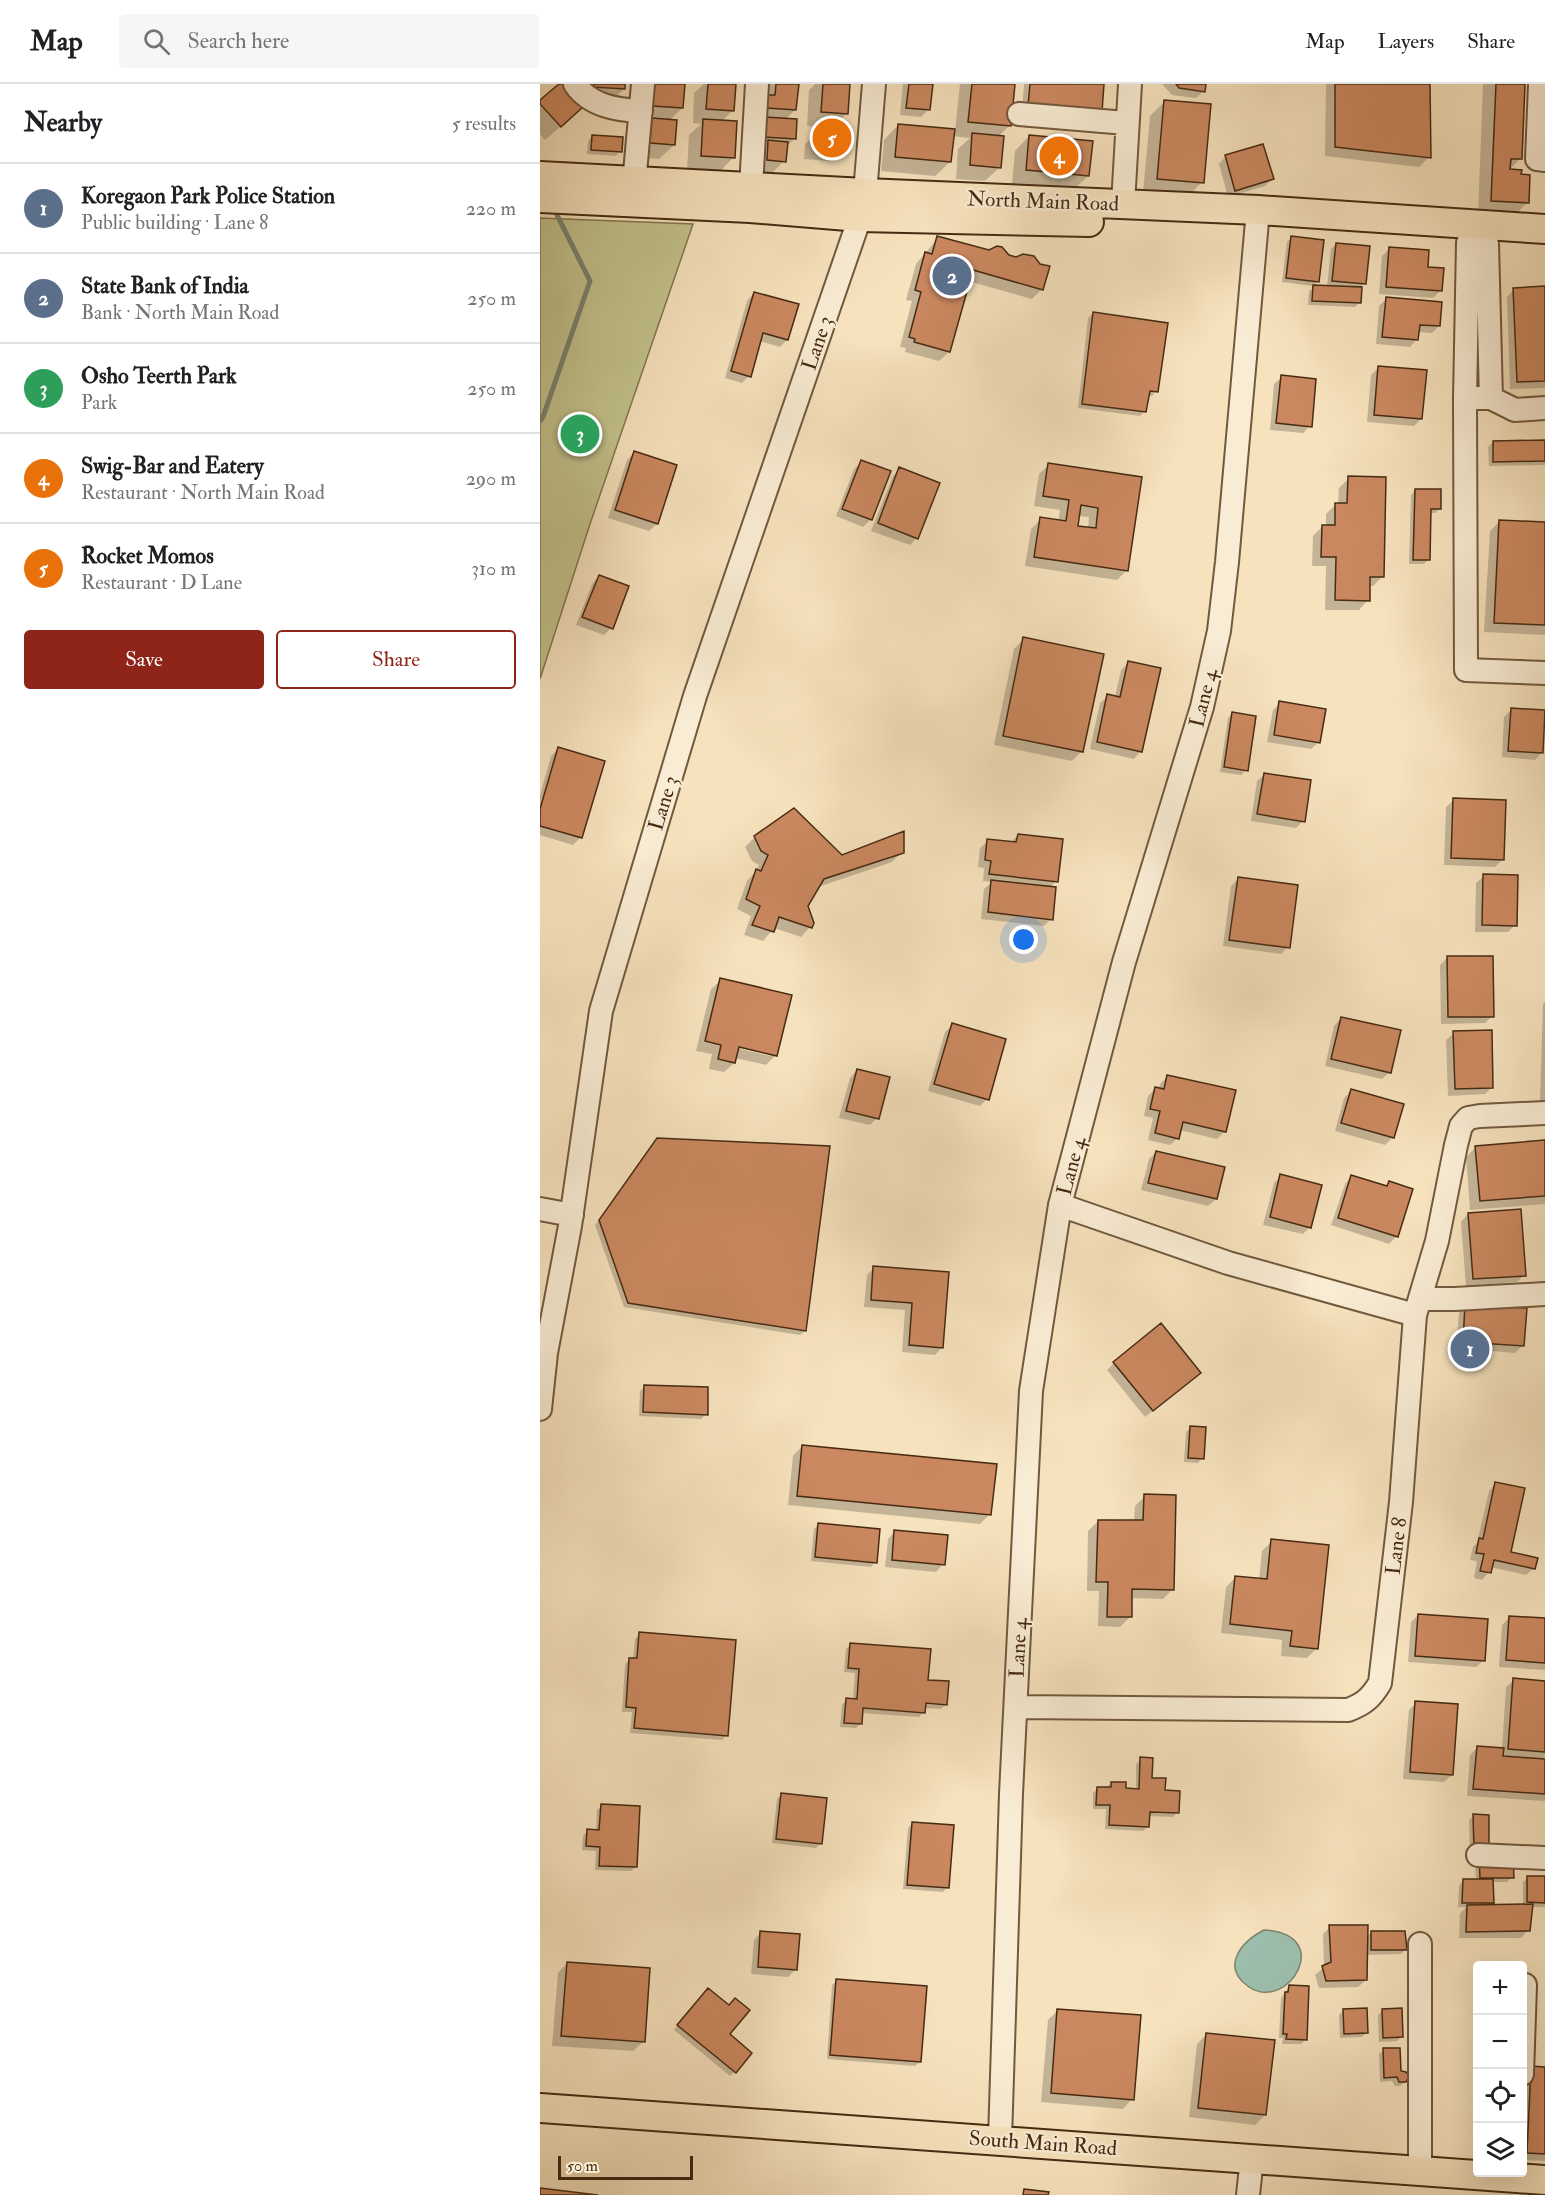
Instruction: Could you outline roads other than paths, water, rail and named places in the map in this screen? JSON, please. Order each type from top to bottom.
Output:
[{"type":"main road","name":"North Main Road","points":[[540,176],[581,189],[863,205],[1545,229]]},
{"type":"main road","name":"North Main Road","points":[[540,198],[581,189]]},
{"type":"main road","name":"North Main Road","points":[[863,205],[1123,204],[1477,243],[1545,248]]},
{"type":"main road","name":"South Main Road","points":[[540,2108],[1528,2177]]},
{"type":"street","points":[[575,84],[579,90],[600,104],[615,110],[641,111]]},
{"type":"street","points":[[633,192],[643,84]]},
{"type":"street","points":[[750,198],[757,84]]},
{"type":"street","name":"Lane 3","points":[[540,1409],[543,1353],[572,1215],[601,1011],[695,696],[863,205],[874,84]]},
{"type":"street","points":[[1123,204],[1130,84]]},
{"type":"street","points":[[1540,84],[1537,159],[1545,160]]},
{"type":"street","points":[[1018,118],[1126,126]]},
{"type":"street","name":"Lane 4","points":[[1000,2139],[1011,1794],[1031,1391],[1060,1205],[1124,962],[1202,707],[1219,632],[1257,219]]},
{"type":"street","points":[[1477,243],[1491,398]]},
{"type":"street","points":[[1477,243],[1465,399],[1466,670],[1545,673]]},
{"type":"street","points":[[1465,399],[1491,398],[1515,410],[1545,408]]},
{"type":"street","name":"Lane 8","points":[[1016,1707],[1348,1710],[1364,1704],[1380,1683],[1401,1502],[1418,1307],[1437,1241],[1461,1126],[1468,1118],[1480,1116],[1545,1113]]},
{"type":"street","points":[[1060,1205],[1228,1263],[1418,1307],[1455,1299],[1545,1294]]},
{"type":"street","points":[[540,1209],[572,1215]]},
{"type":"street","points":[[1478,1855],[1545,1858]]},
{"type":"street","points":[[1420,1944],[1420,2171]]},
{"type":"street","points":[[1522,2069],[1524,2015]]},
{"type":"street","points":[[1248,2195],[1252,2158]]},
{"type":"waterway","points":[[540,421],[590,281],[553,207]]},
{"type":"place","name":"Rocket Momos","points":[[832,138]]},
{"type":"place","name":"Swig-Bar and Eatery","points":[[1059,156]]},
{"type":"place","name":"State Bank of India","points":[[952,276]]},
{"type":"place","name":"Osho Teerth Park","points":[[580,434]]},
{"type":"place","name":"Koregaon Park Police Station","points":[[1470,1349]]}]
